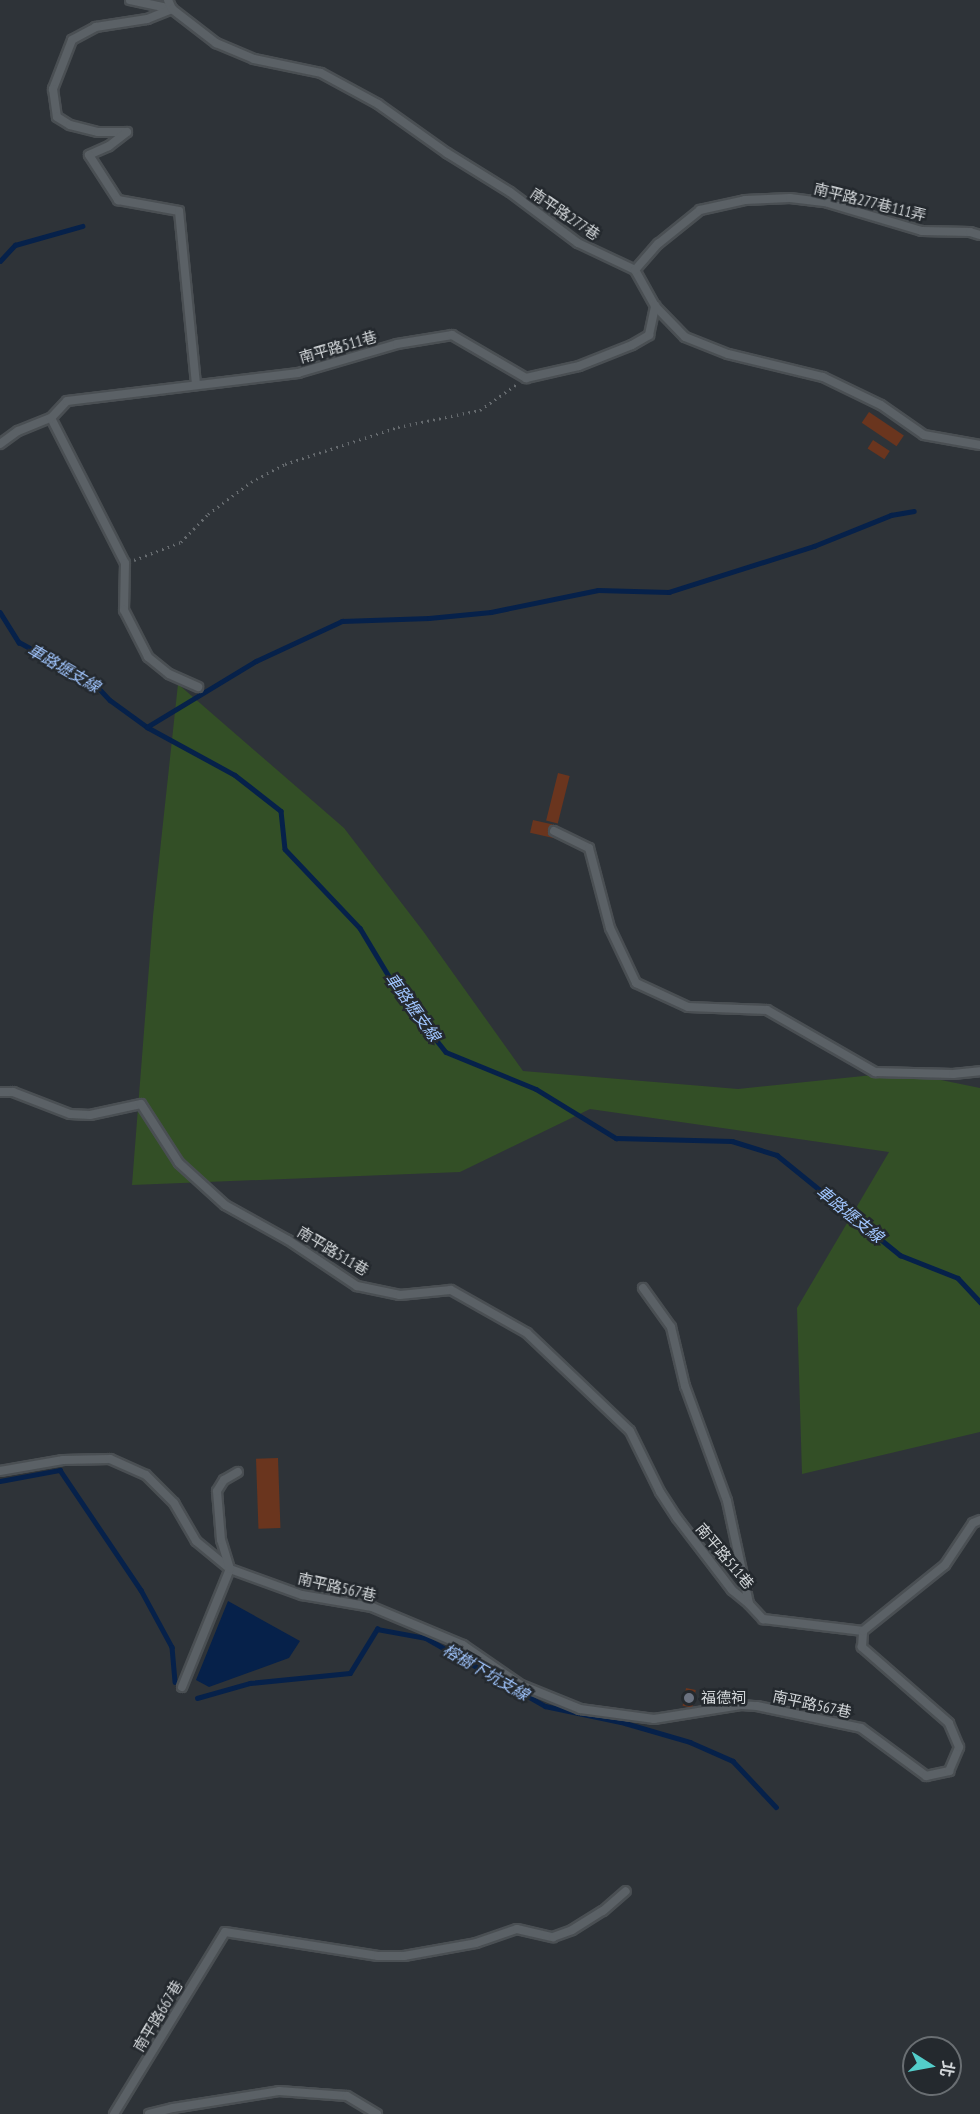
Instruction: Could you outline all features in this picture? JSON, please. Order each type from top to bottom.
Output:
[{"type":"lane","points":[[130,0],[172,9]]},
{"type":"lane","name":"南平路277巷","points":[[168,0],[172,9],[216,43],[254,59],[321,73],[378,104],[447,153],[510,192],[578,243],[635,270]]},
{"type":"lane","points":[[172,9],[147,20],[96,27],[72,40],[52,89],[57,117],[70,125],[98,132],[127,132],[109,146],[89,154],[118,200],[179,210],[196,384]]},
{"type":"lane","name":"南平路277巷111弄","points":[[635,270],[658,244],[700,210],[745,200],[789,198],[828,203],[922,231],[970,232],[980,235]]},
{"type":"lane","points":[[635,270],[655,306],[685,337],[728,354],[823,377],[880,405],[924,435],[980,445]]},
{"type":"lane","points":[[526,378],[579,366],[632,345],[649,335],[655,306]]},
{"type":"lane","name":"南平路511巷","points":[[0,444],[18,431],[51,417],[67,401],[298,373],[398,344],[452,335],[526,378]]},
{"type":"lane","points":[[51,417],[125,563],[124,610],[148,657],[169,674],[198,687]]},
{"type":"lane","points":[[555,831],[589,848],[610,928],[636,983],[688,1007],[767,1010],[875,1072],[953,1074],[980,1071]]},
{"type":"lane","name":"南平路511巷","points":[[0,1092],[13,1092],[70,1114],[90,1115],[141,1104],[179,1163],[225,1205],[288,1240],[357,1286],[400,1295],[451,1290],[527,1333],[630,1431],[660,1492],[676,1518],[732,1590],[749,1604]]},
{"type":"lane","points":[[643,1288],[671,1327],[685,1386],[727,1501],[749,1604],[763,1619],[863,1631],[945,1565],[973,1523],[980,1520]]},
{"type":"lane","name":"南平路567巷","points":[[0,1471],[63,1460],[110,1459],[146,1475],[174,1503],[196,1541],[230,1569],[302,1595],[372,1607],[463,1645],[521,1685],[580,1709],[654,1719],[741,1705],[757,1706],[861,1728],[926,1776],[949,1771],[959,1747],[949,1723],[862,1647],[863,1631]]},
{"type":"lane","points":[[182,1687],[230,1569],[220,1540],[217,1491],[224,1480],[238,1472]]},
{"type":"lane","name":"南平路667巷","points":[[114,2114],[225,1932],[378,1956],[404,1956],[476,1943],[517,1929],[553,1937],[580,1925],[626,1891]]},
{"type":"lane","points":[[149,2114],[279,2091],[347,2096],[377,2114]]},
{"type":"path","points":[[125,563],[181,542],[208,514],[251,482],[285,464],[398,427],[480,410],[526,378]]},
{"type":"green space","points":[[178,684],[344,828],[423,931],[523,1071],[738,1089],[902,1072],[980,1088],[980,1432],[802,1474],[797,1308],[889,1152],[590,1109],[460,1172],[132,1185],[153,916]]},
{"type":"water","points":[[228,1601],[300,1641],[289,1658],[209,1687],[196,1680]]},
{"type":"building","points":[[869,412],[904,435],[897,446],[862,423]]},
{"type":"building","points":[[873,440],[890,451],[884,459],[868,448]]},
{"type":"building","points":[[558,773],[570,776],[558,823],[546,821]]},
{"type":"building","points":[[533,820],[558,826],[555,839],[530,833]]},
{"type":"building","points":[[278,1458],[280,1528],[258,1529],[256,1459]]},
{"type":"building","name":"福德祠","points":[[686,1688],[696,1690],[692,1708],[683,1706]]},
{"type":"waterway","points":[[0,261],[15,245],[82,226]]},
{"type":"waterway","points":[[147,727],[256,661],[342,621],[429,618],[491,612],[598,590],[669,592],[814,546],[891,515],[914,511]]},
{"type":"waterway","name":"車路壢支線","points":[[0,612],[19,642],[94,683],[110,700],[147,727],[235,775],[281,811],[285,849],[360,928],[399,993],[446,1052],[536,1089],[616,1138],[732,1141],[777,1155],[900,1255],[958,1278],[980,1302]]},
{"type":"waterway","name":"榕樹下坑支線","points":[[0,1481],[60,1470],[141,1590],[172,1647],[175,1682]]},
{"type":"waterway","name":"榕樹下坑支線","points":[[197,1698],[250,1683],[350,1673],[377,1629],[426,1638],[545,1706],[625,1723],[690,1742],[733,1761],[776,1807]]},
{"type":"place","name":"福德祠","points":[[689,1698]]}]
